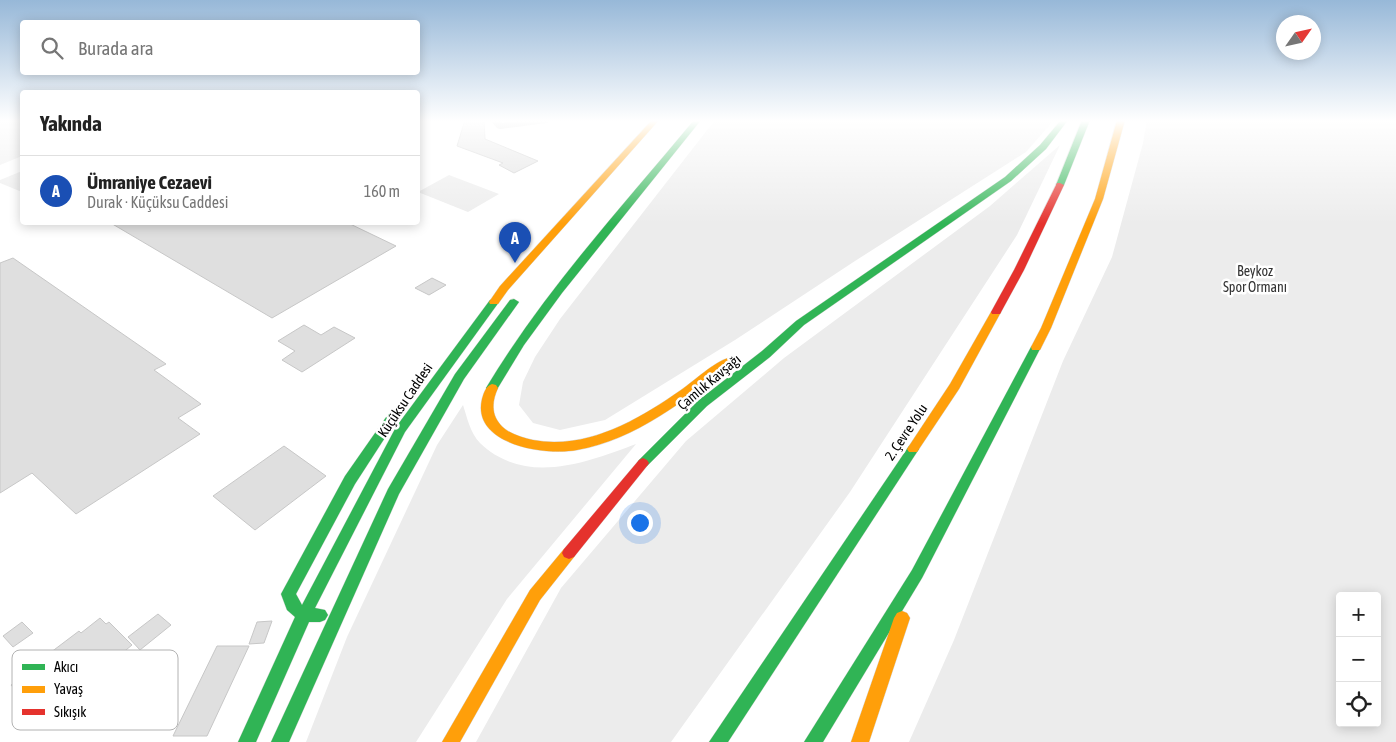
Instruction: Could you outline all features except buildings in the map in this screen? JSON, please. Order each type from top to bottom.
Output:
[{"type":"main road","name":"Küçüksu Caddesi","points":[[247,742],[304,615],[383,462],[407,420],[504,288],[625,155]]},
{"type":"main road","points":[[668,155],[546,307],[506,364],[493,386],[486,406],[490,422],[503,434],[524,445],[547,450],[576,447],[609,436],[639,421],[737,356]]},
{"type":"main road","name":"Çamlık Kavşağı","points":[[450,742],[536,595],[634,472],[703,403],[766,354],[800,324],[999,186],[1037,155]]},
{"type":"main road","name":"2. Çevre Yolu","points":[[718,742],[955,386],[1019,270],[1060,186],[1072,155]]},
{"type":"main road","points":[[812,742],[917,574],[1046,328],[1099,199],[1111,155]]},
{"type":"main road","points":[[280,742],[393,493],[458,377],[520,295]]},
{"type":"main road","points":[[430,369],[463,328],[479,321]]},
{"type":"main road","points":[[761,342],[800,324]]},
{"type":"main road","points":[[341,607],[329,613],[304,615],[295,611],[289,602],[288,594],[346,489],[386,425],[401,406]]},
{"type":"main road","points":[[371,542],[365,522],[412,432],[413,424],[407,420],[396,420],[386,425]]},
{"type":"main road","points":[[860,742],[917,574]]},
{"type":"green space","points":[[0,155],[20,155],[20,157],[0,165]]},
{"type":"green space","points":[[688,155],[1022,155],[735,340],[605,420],[560,430],[533,423],[519,405],[523,382],[535,357],[560,319]]},
{"type":"green space","points":[[1049,155],[1055,155],[1017,235],[850,492],[671,742],[476,742],[561,588],[686,441],[784,358],[990,206]]},
{"type":"green space","name":"Beykoz Spor Ormanı","points":[[1140,155],[1396,155],[1396,742],[909,742],[954,640],[1063,361],[1112,257]]},
{"type":"green space","points":[[20,172],[20,191],[0,183],[0,180]]},
{"type":"green space","points":[[449,175],[499,194],[468,212],[420,193],[420,191]]},
{"type":"green space","points":[[463,405],[471,430],[480,443],[498,456],[516,464],[556,467],[597,458],[636,444],[507,599],[416,742],[306,742],[347,637],[437,445]]},
{"type":"traffic: fast","points":[[492,388],[520,343],[558,291],[670,155]]},
{"type":"traffic: fast","points":[[643,463],[703,403],[766,354],[800,323],[1008,179],[1035,155]]},
{"type":"traffic: fast","points":[[1060,185],[1072,155]]},
{"type":"traffic: fast","points":[[247,742],[304,615],[400,430],[494,302]]},
{"type":"traffic: fast","points":[[280,742],[393,493],[459,377],[514,302]]},
{"type":"traffic: fast","points":[[813,742],[917,574],[1036,347]]},
{"type":"traffic: fast","points":[[320,615],[308,615],[299,612],[292,605],[288,594],[350,480],[393,416]]},
{"type":"traffic: fast","points":[[718,742],[913,449]]},
{"type":"traffic: slow","points":[[494,302],[504,288],[625,155]]},
{"type":"traffic: slow","points":[[1036,347],[1046,328],[1099,199],[1111,155]]},
{"type":"traffic: slow","points":[[913,449],[955,386],[996,312]]},
{"type":"traffic: slow","points":[[492,388],[487,407],[489,418],[501,432],[522,442],[549,447],[577,446],[604,438],[658,411],[728,362]]},
{"type":"traffic: slow","points":[[451,742],[535,595],[569,553]]},
{"type":"traffic: slow","points":[[860,742],[902,618]]},
{"type":"traffic: jam","points":[[996,312],[1019,270],[1060,185]]},
{"type":"traffic: jam","points":[[569,553],[643,463]]},
{"type":"place","name":"Ümraniye Cezaevi","points":[[515,263]]}]
